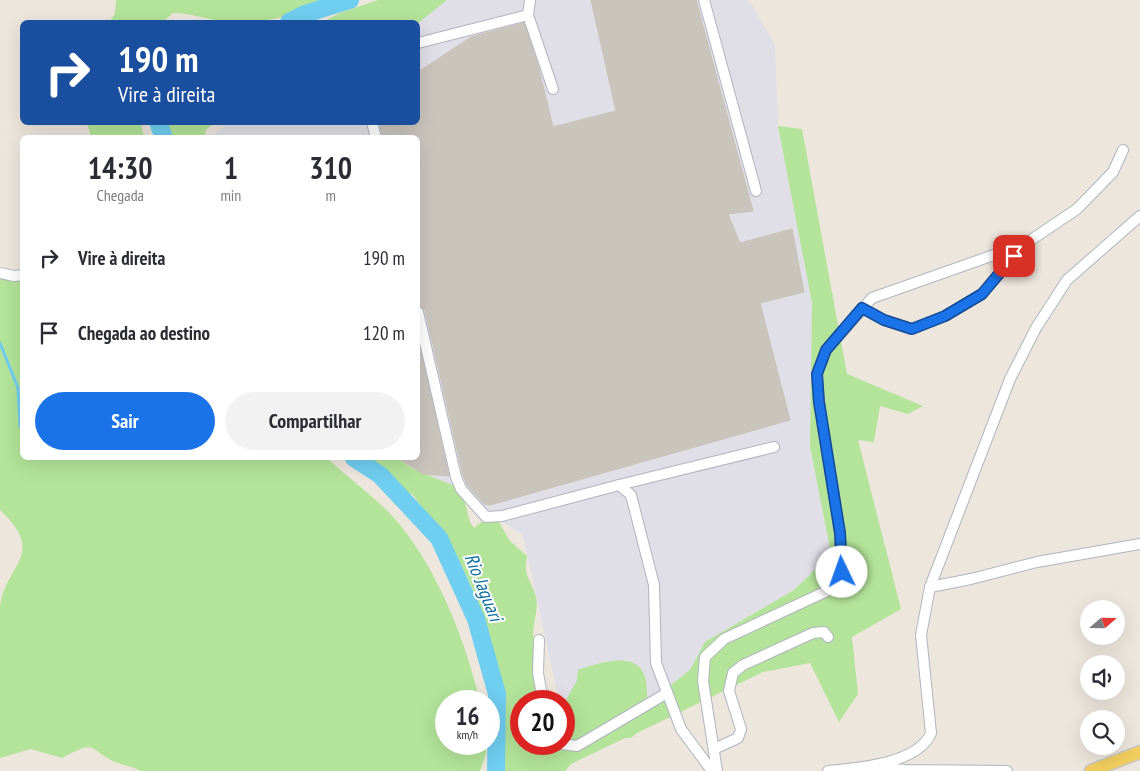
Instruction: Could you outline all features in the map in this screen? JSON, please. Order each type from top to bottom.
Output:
[{"type":"main road","points":[[1091,771],[1140,752]]},
{"type":"street","points":[[530,0],[528,15],[553,89]]},
{"type":"street","points":[[704,0],[756,191]]},
{"type":"street","points":[[420,42],[528,15]]},
{"type":"street","points":[[718,771],[703,682],[705,657],[724,639],[827,591],[842,572],[840,533],[819,402],[817,374],[826,350],[872,298],[1025,244],[1077,209],[1113,172],[1123,150]]},
{"type":"street","points":[[870,767],[918,750],[927,742],[931,733],[922,635],[930,587],[1010,379],[1036,328],[1067,280],[1140,216]]},
{"type":"street","points":[[862,308],[884,320],[912,329],[945,316],[982,294],[1025,244]]},
{"type":"street","points":[[0,273],[20,275]]},
{"type":"street","points":[[420,321],[460,489],[486,518],[502,516],[774,447]]},
{"type":"street","points":[[619,485],[631,495],[654,585],[656,663],[681,729],[712,771]]},
{"type":"street","points":[[930,587],[971,579],[1037,562],[1140,544]]},
{"type":"street","points":[[714,749],[738,738],[741,729],[729,691],[733,673],[743,666],[813,633],[824,632],[828,637]]},
{"type":"street","points":[[539,640],[538,673],[541,690]]},
{"type":"street","points":[[575,746],[578,746],[667,693]]},
{"type":"street","points":[[828,771],[870,767],[905,770],[1007,771]]},
{"type":"shaded area","points":[[441,0],[749,0],[775,45],[778,126],[812,303],[810,446],[831,554],[794,590],[705,642],[690,670],[628,719],[606,718],[575,711],[575,690],[557,690],[523,535],[423,474],[407,460],[420,460],[420,135],[214,135],[226,125],[420,125],[420,20]]},
{"type":"green space","points":[[116,0],[336,0],[268,20],[213,20],[173,13],[165,20],[110,20],[115,14]]},
{"type":"green space","points":[[378,0],[447,0],[420,21],[327,20],[340,13]]},
{"type":"green space","points":[[88,125],[141,125],[144,135],[90,135]]},
{"type":"green space","points":[[160,125],[212,125],[206,130],[205,135],[163,135]]},
{"type":"green space","points":[[778,126],[802,129],[847,374],[923,406],[908,414],[880,406],[874,442],[858,440],[901,609],[852,637],[858,694],[839,722],[810,663],[763,672],[637,733],[631,738],[625,738],[571,764],[565,771],[502,771],[503,709],[477,598],[455,552],[413,495],[353,460],[400,460],[413,469],[457,487],[464,499],[470,522],[474,528],[488,517],[497,519],[510,541],[527,556],[527,574],[537,604],[533,634],[538,647],[545,651],[540,671],[545,690],[510,690],[510,755],[575,755],[575,690],[572,690],[577,680],[578,670],[603,662],[631,662],[638,666],[645,676],[648,703],[690,670],[705,642],[794,590],[831,554],[810,446],[812,303]]},
{"type":"green space","points":[[0,279],[20,281],[20,460],[329,460],[392,516],[414,544],[439,586],[459,632],[477,690],[435,690],[435,755],[486,755],[480,771],[141,771],[118,763],[88,747],[62,758],[31,749],[0,758],[0,607],[3,592],[20,559],[22,549],[21,538],[14,525],[0,510]]},
{"type":"building","points":[[591,0],[696,0],[753,211],[728,214],[740,243],[792,229],[804,292],[760,303],[790,420],[490,505],[484,504],[467,485],[463,475],[425,310],[420,306],[420,135],[382,135],[380,125],[420,125],[420,71],[471,37],[524,23],[539,69],[553,127],[616,111]]},
{"type":"building","points":[[420,349],[449,476],[423,474],[401,460],[420,460]]},
{"type":"waterway","name":"Rio Jaguari","points":[[293,20],[305,14],[350,0]]},
{"type":"waterway","name":"Rio Jaguari","points":[[159,125],[163,135]]},
{"type":"waterway","points":[[0,343],[18,388],[20,426]]},
{"type":"waterway","name":"Rio Jaguari","points":[[357,460],[380,475],[439,538],[476,619],[497,694],[496,771]]},
{"type":"route","points":[[842,572],[840,533],[819,402],[817,374],[826,350],[862,308],[884,320],[912,329],[945,316],[982,294],[1014,256]]}]
